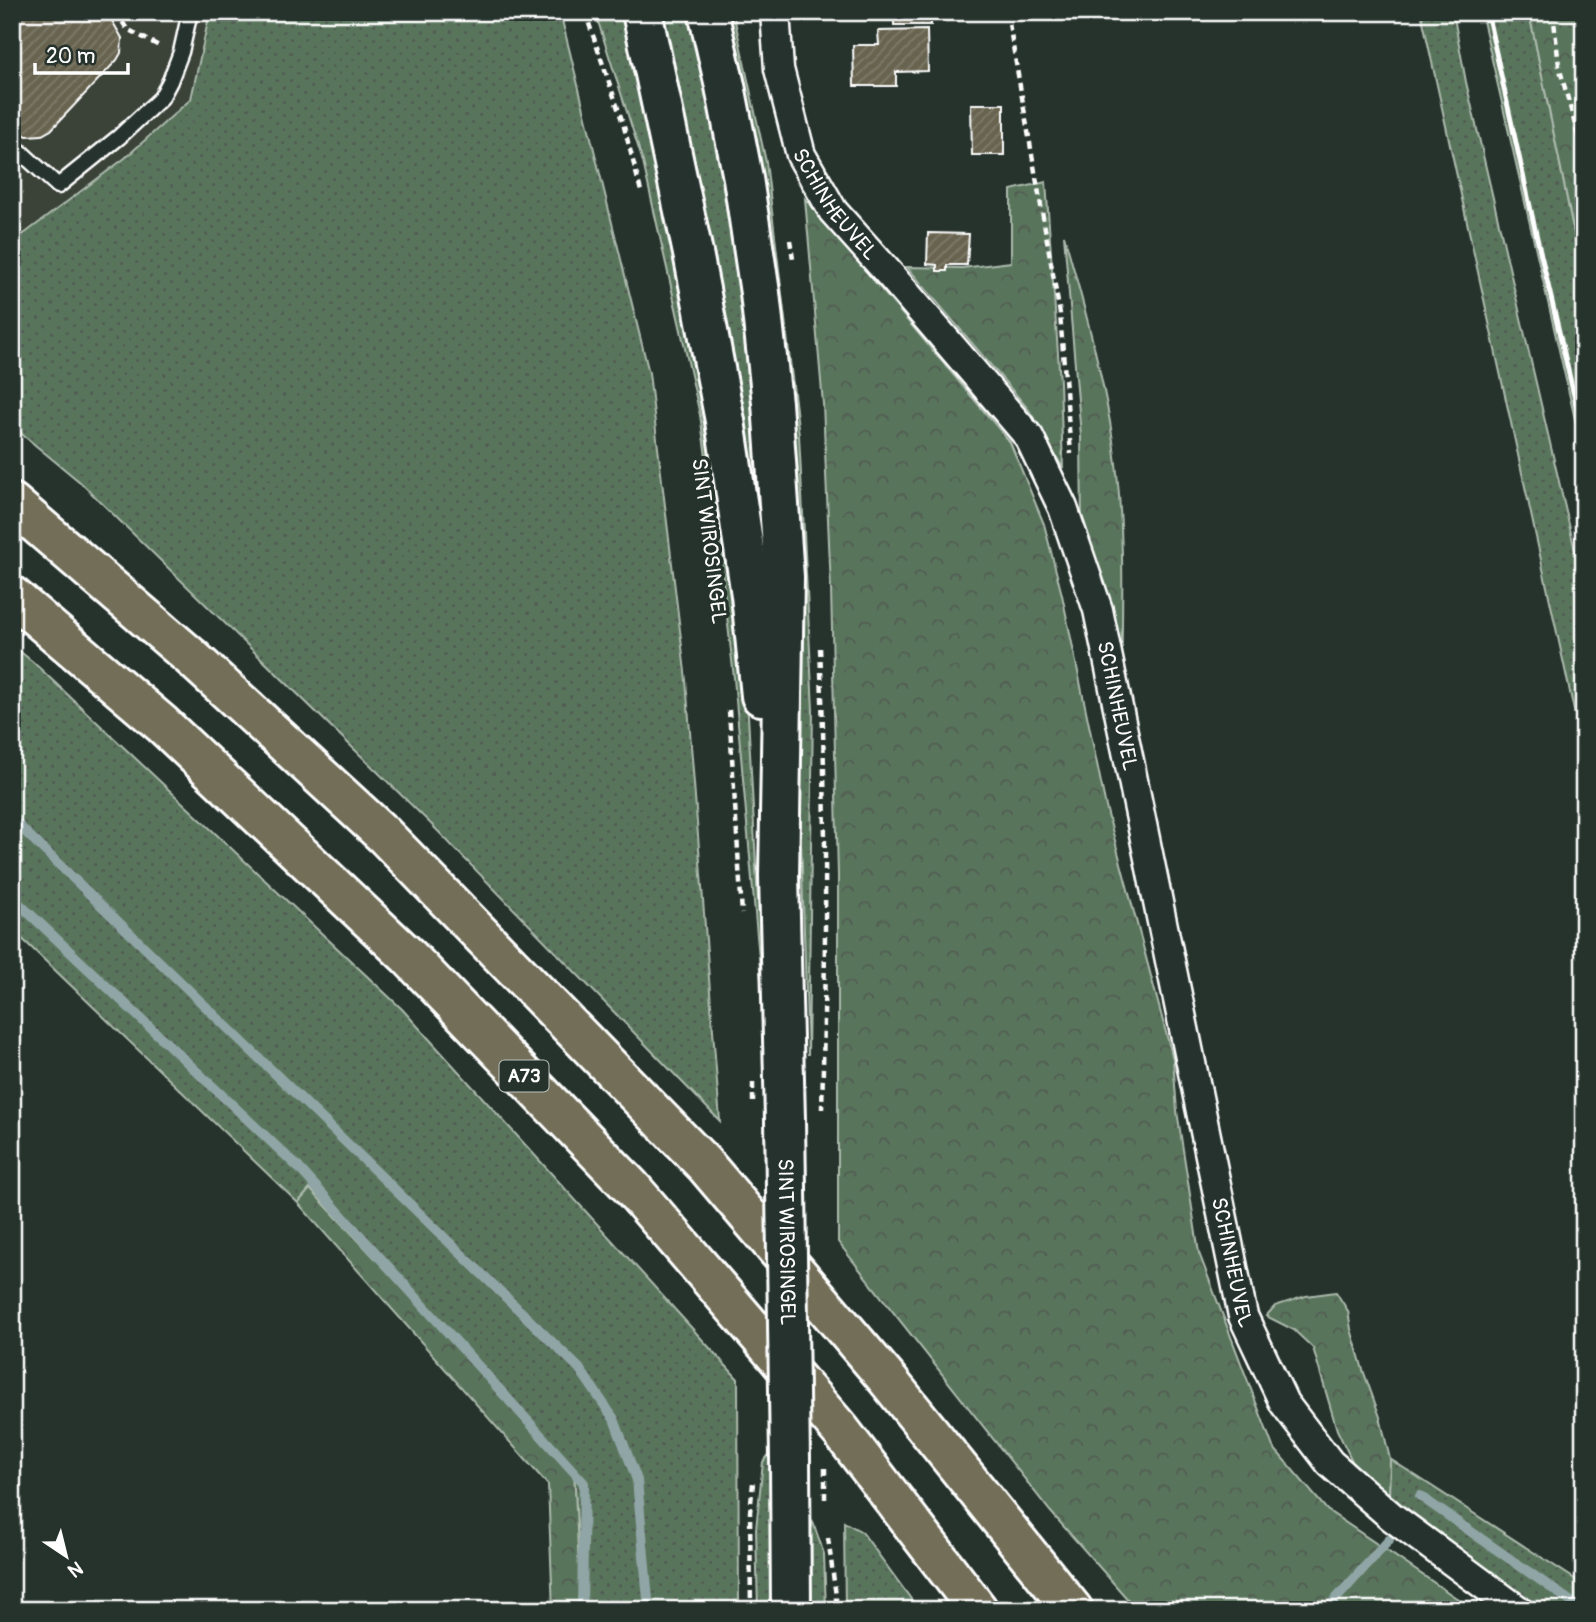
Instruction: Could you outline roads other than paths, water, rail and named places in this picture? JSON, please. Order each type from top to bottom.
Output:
[{"type":"highway","points":[[12,503],[191,657],[384,835],[706,1166],[887,1379],[1073,1610]]},
{"type":"highway","name":"A73","points":[[12,596],[162,724],[409,957],[631,1187],[841,1431],[978,1610]]},
{"type":"main road","name":"SINT WIROSINGEL","points":[[642,12],[726,421],[751,595],[779,876]]},
{"type":"main road","name":"SINT WIROSINGEL","points":[[708,12],[726,86],[760,293],[772,403],[784,577],[779,876],[791,1610]]},
{"type":"street","name":"SCHINHEUVEL","points":[[775,12],[779,69],[801,155],[833,211],[1029,437],[1063,508],[1098,610],[1243,1316],[1284,1404],[1330,1463],[1392,1517],[1518,1610]]},
{"type":"lane","points":[[12,144],[58,186],[119,137],[161,98],[181,52],[190,12]]},
{"type":"waterway","points":[[12,819],[579,1368],[614,1419],[637,1480],[649,1610]]},
{"type":"waterway","points":[[12,897],[299,1168],[584,1483],[582,1610]]},
{"type":"waterway","points":[[1420,1496],[1583,1610]]},
{"type":"waterway","points":[[1326,1610],[1389,1540]]},
{"type":"railway","points":[[1487,12],[1584,438]]}]
